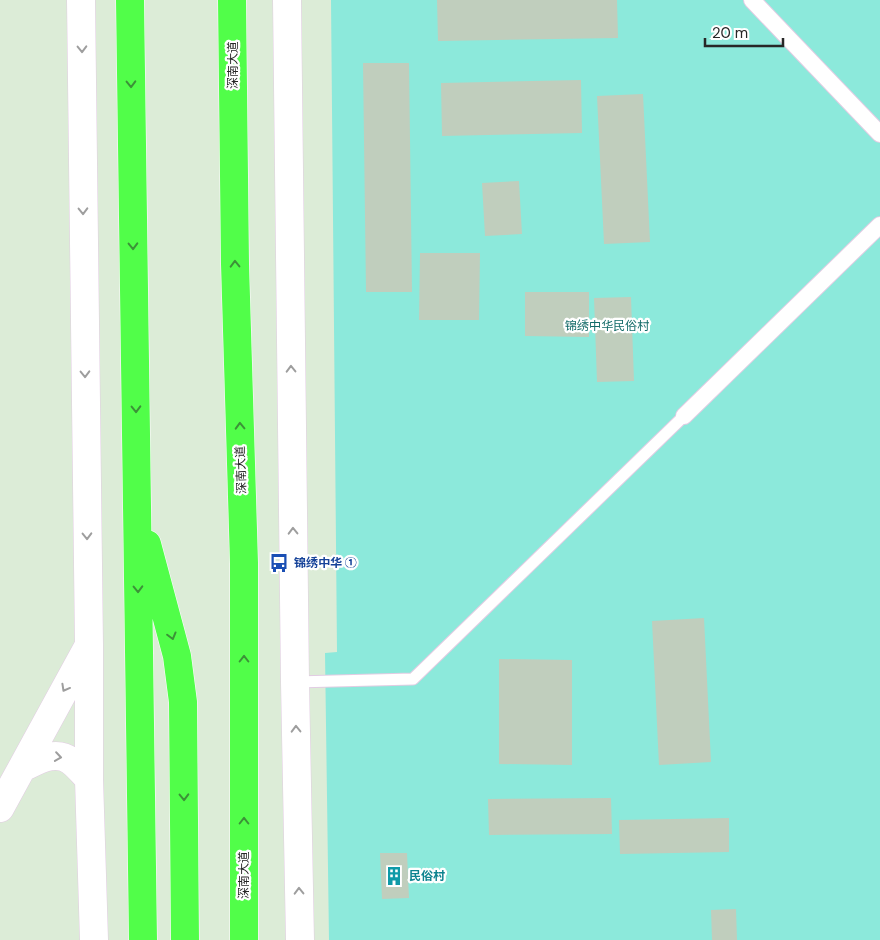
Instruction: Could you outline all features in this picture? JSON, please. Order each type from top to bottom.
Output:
[{"type":"main road","points":[[81,0],[89,779],[94,940]]},
{"type":"main road","points":[[130,0],[143,940]]},
{"type":"main road","name":"深南大道","points":[[232,0],[234,264],[244,563],[244,940]]},
{"type":"main road","points":[[288,0],[295,682],[300,940]]},
{"type":"main road","points":[[137,504],[177,656],[183,702],[186,940]]},
{"type":"main road","points":[[0,808],[89,646]]},
{"type":"main road","points":[[22,768],[47,756],[60,755],[70,760],[89,779]]},
{"type":"street","points":[[752,0],[880,134]]},
{"type":"street","points":[[684,416],[880,225]]},
{"type":"lane","points":[[295,682],[412,679],[684,416]]},
{"type":"green space","name":"锦绣中华民俗村","points":[[331,0],[880,0],[880,940],[329,940],[325,653],[337,652]]},
{"type":"building","points":[[437,0],[617,0],[618,38],[438,41]]},
{"type":"building","points":[[363,63],[409,63],[412,292],[366,292]]},
{"type":"building","points":[[581,80],[582,133],[442,136],[441,83]]},
{"type":"building","points":[[643,94],[650,242],[604,244],[597,96]]},
{"type":"building","points":[[519,181],[522,234],[485,236],[482,183]]},
{"type":"building","points":[[420,253],[480,253],[479,320],[419,320]]},
{"type":"building","points":[[525,292],[589,292],[589,337],[525,336]]},
{"type":"building","points":[[631,297],[634,381],[597,382],[594,298]]},
{"type":"building","points":[[704,618],[711,762],[659,765],[652,621]]},
{"type":"building","points":[[499,659],[572,660],[572,765],[499,764]]},
{"type":"building","points":[[611,798],[612,834],[489,835],[488,799]]},
{"type":"building","points":[[729,818],[729,852],[620,854],[619,820]]},
{"type":"building","name":"民俗村","points":[[380,853],[407,853],[409,898],[382,899]]},
{"type":"building","points":[[736,909],[737,940],[712,940],[711,910]]},
{"type":"place","name":"锦绣中华 ①","points":[[279,563]]},
{"type":"place","name":"民俗村","points":[[394,876]]}]
